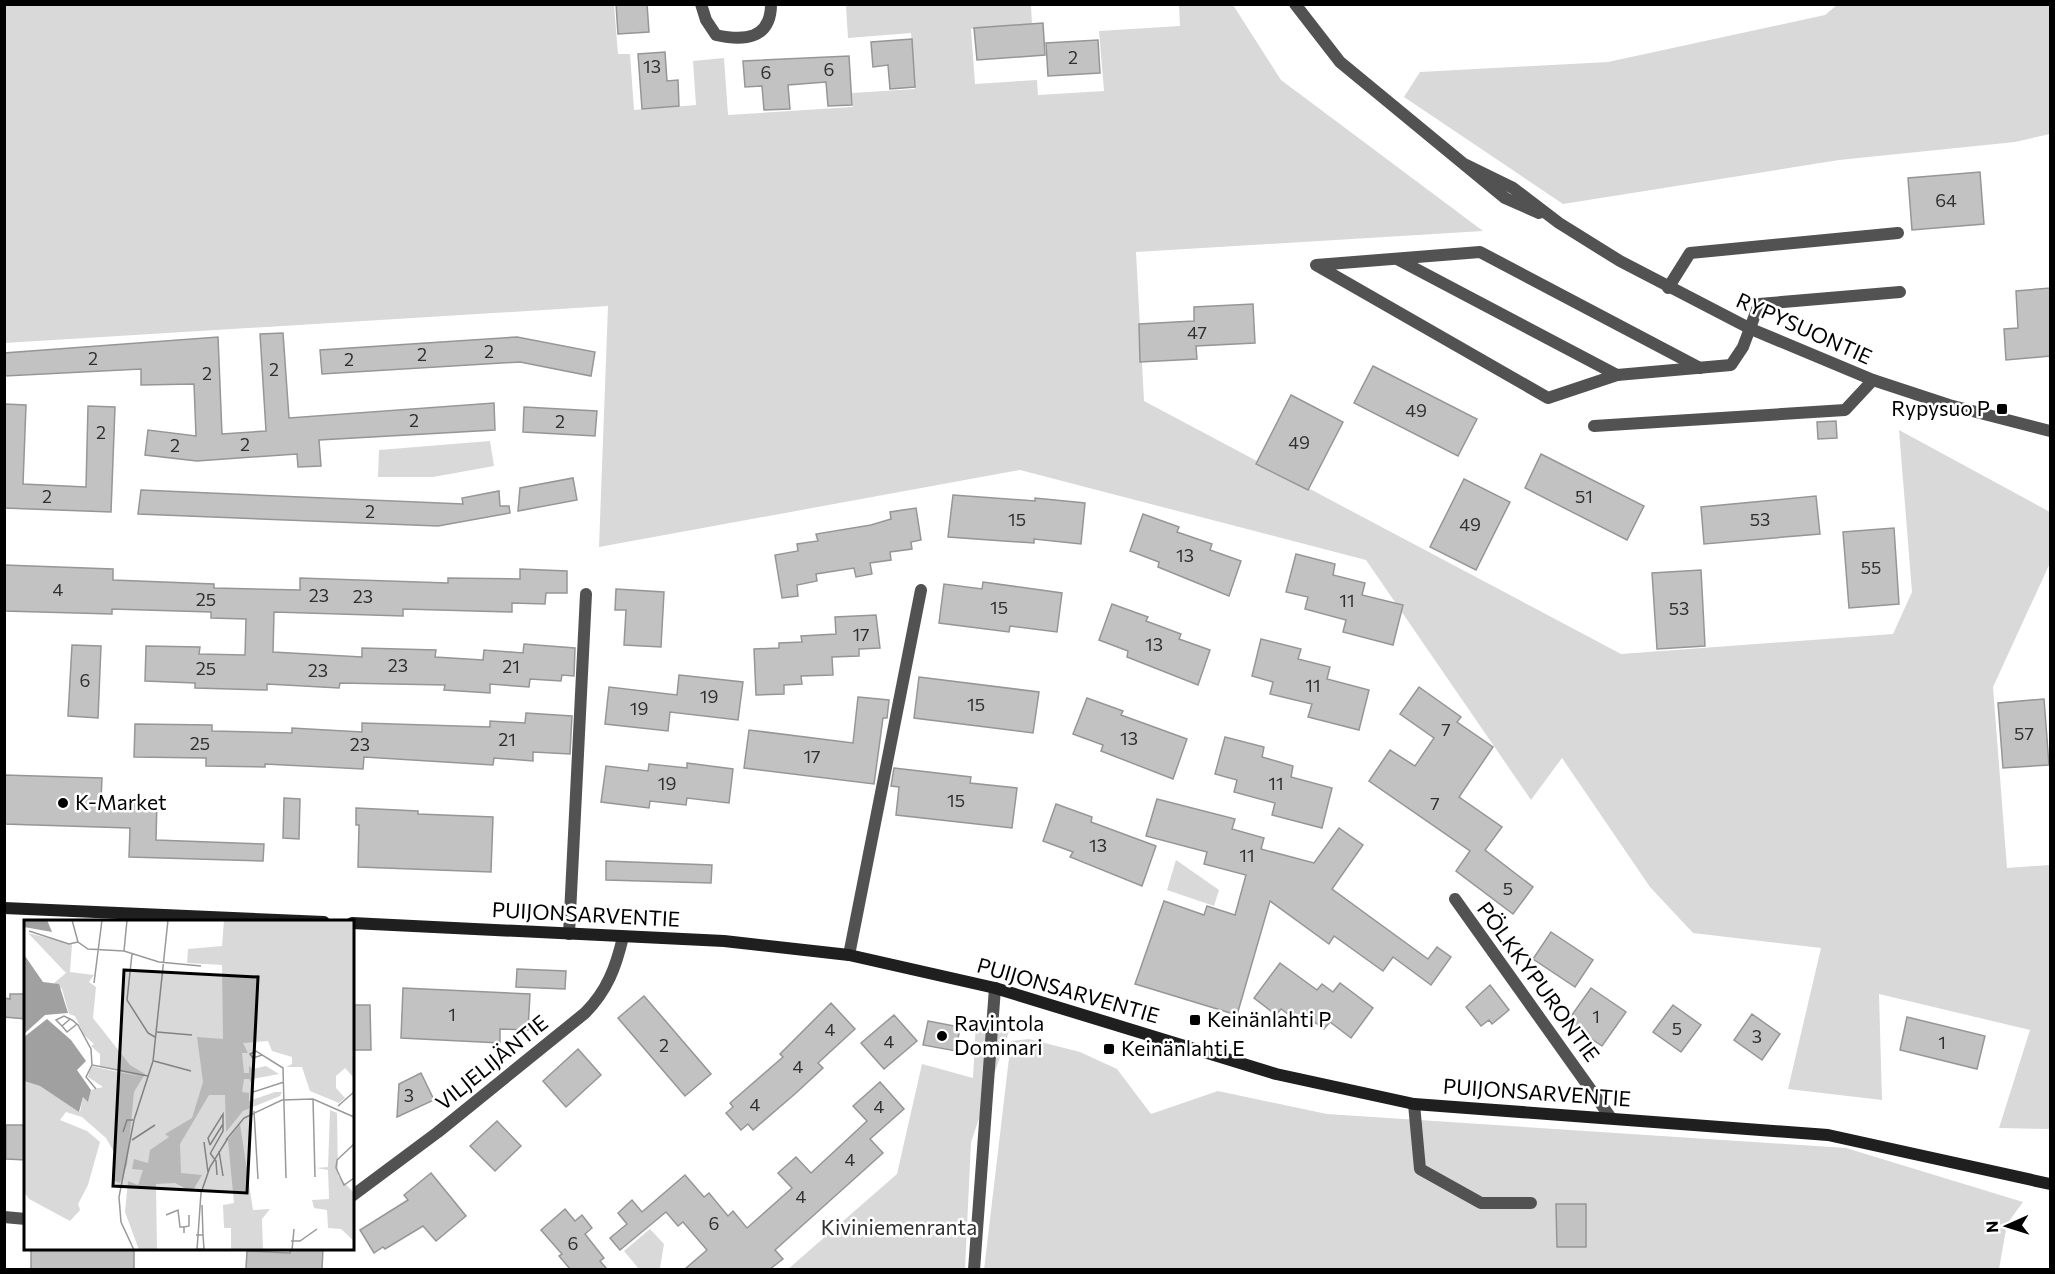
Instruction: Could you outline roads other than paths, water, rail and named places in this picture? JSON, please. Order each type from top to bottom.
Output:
[{"type":"main road","points":[[4,908],[299,920]]},
{"type":"main road","name":"PUIJONSARVENTIE","points":[[354,923],[724,941],[849,955],[995,988],[1276,1074],[1414,1104],[1828,1135],[2050,1184]]},
{"type":"street","points":[[701,4],[706,20],[716,35],[736,40],[757,35],[763,29],[769,20],[771,4]]},
{"type":"street","name":"RYPYSUONTIE","points":[[1295,4],[1340,62],[1466,165],[1513,188],[1559,223],[1668,288],[1751,329],[1873,380],[1949,405],[2050,430]]},
{"type":"street","points":[[1668,288],[1690,253],[1898,232]]},
{"type":"street","points":[[1700,368],[1480,252],[1317,265],[1548,398],[1617,375],[1700,368],[1731,365],[1751,329],[1759,304],[1900,291]]},
{"type":"street","points":[[1396,259],[1617,375]]},
{"type":"street","points":[[1594,426],[1845,410],[1873,380]]},
{"type":"street","points":[[849,955],[921,590]]},
{"type":"street","points":[[569,934],[586,594]]},
{"type":"street","name":"PÖLKKYPURONTIE","points":[[1455,899],[1611,1118]]},
{"type":"street","name":"VILJELIJÄNTIE","points":[[354,1195],[438,1132],[585,1013],[605,989],[617,966],[623,937]]},
{"type":"street","points":[[974,1269],[995,988]]},
{"type":"street","points":[[1414,1104],[1420,1169],[1481,1203],[1531,1203]]},
{"type":"street","points":[[4,1218],[24,1219]]},
{"type":"place","name":"Rypysuo P","points":[[2002,409]]},
{"type":"place","name":"K-Market","points":[[63,803]]},
{"type":"place","name":"Keinänlahti P","points":[[1195,1020]]},
{"type":"place","name":"Ravintola Dominari","points":[[942,1036]]},
{"type":"place","name":"Keinänlahti E","points":[[1109,1049]]},
{"type":"park label","name":"Kiviniemenranta","points":[[899,1228]]}]
